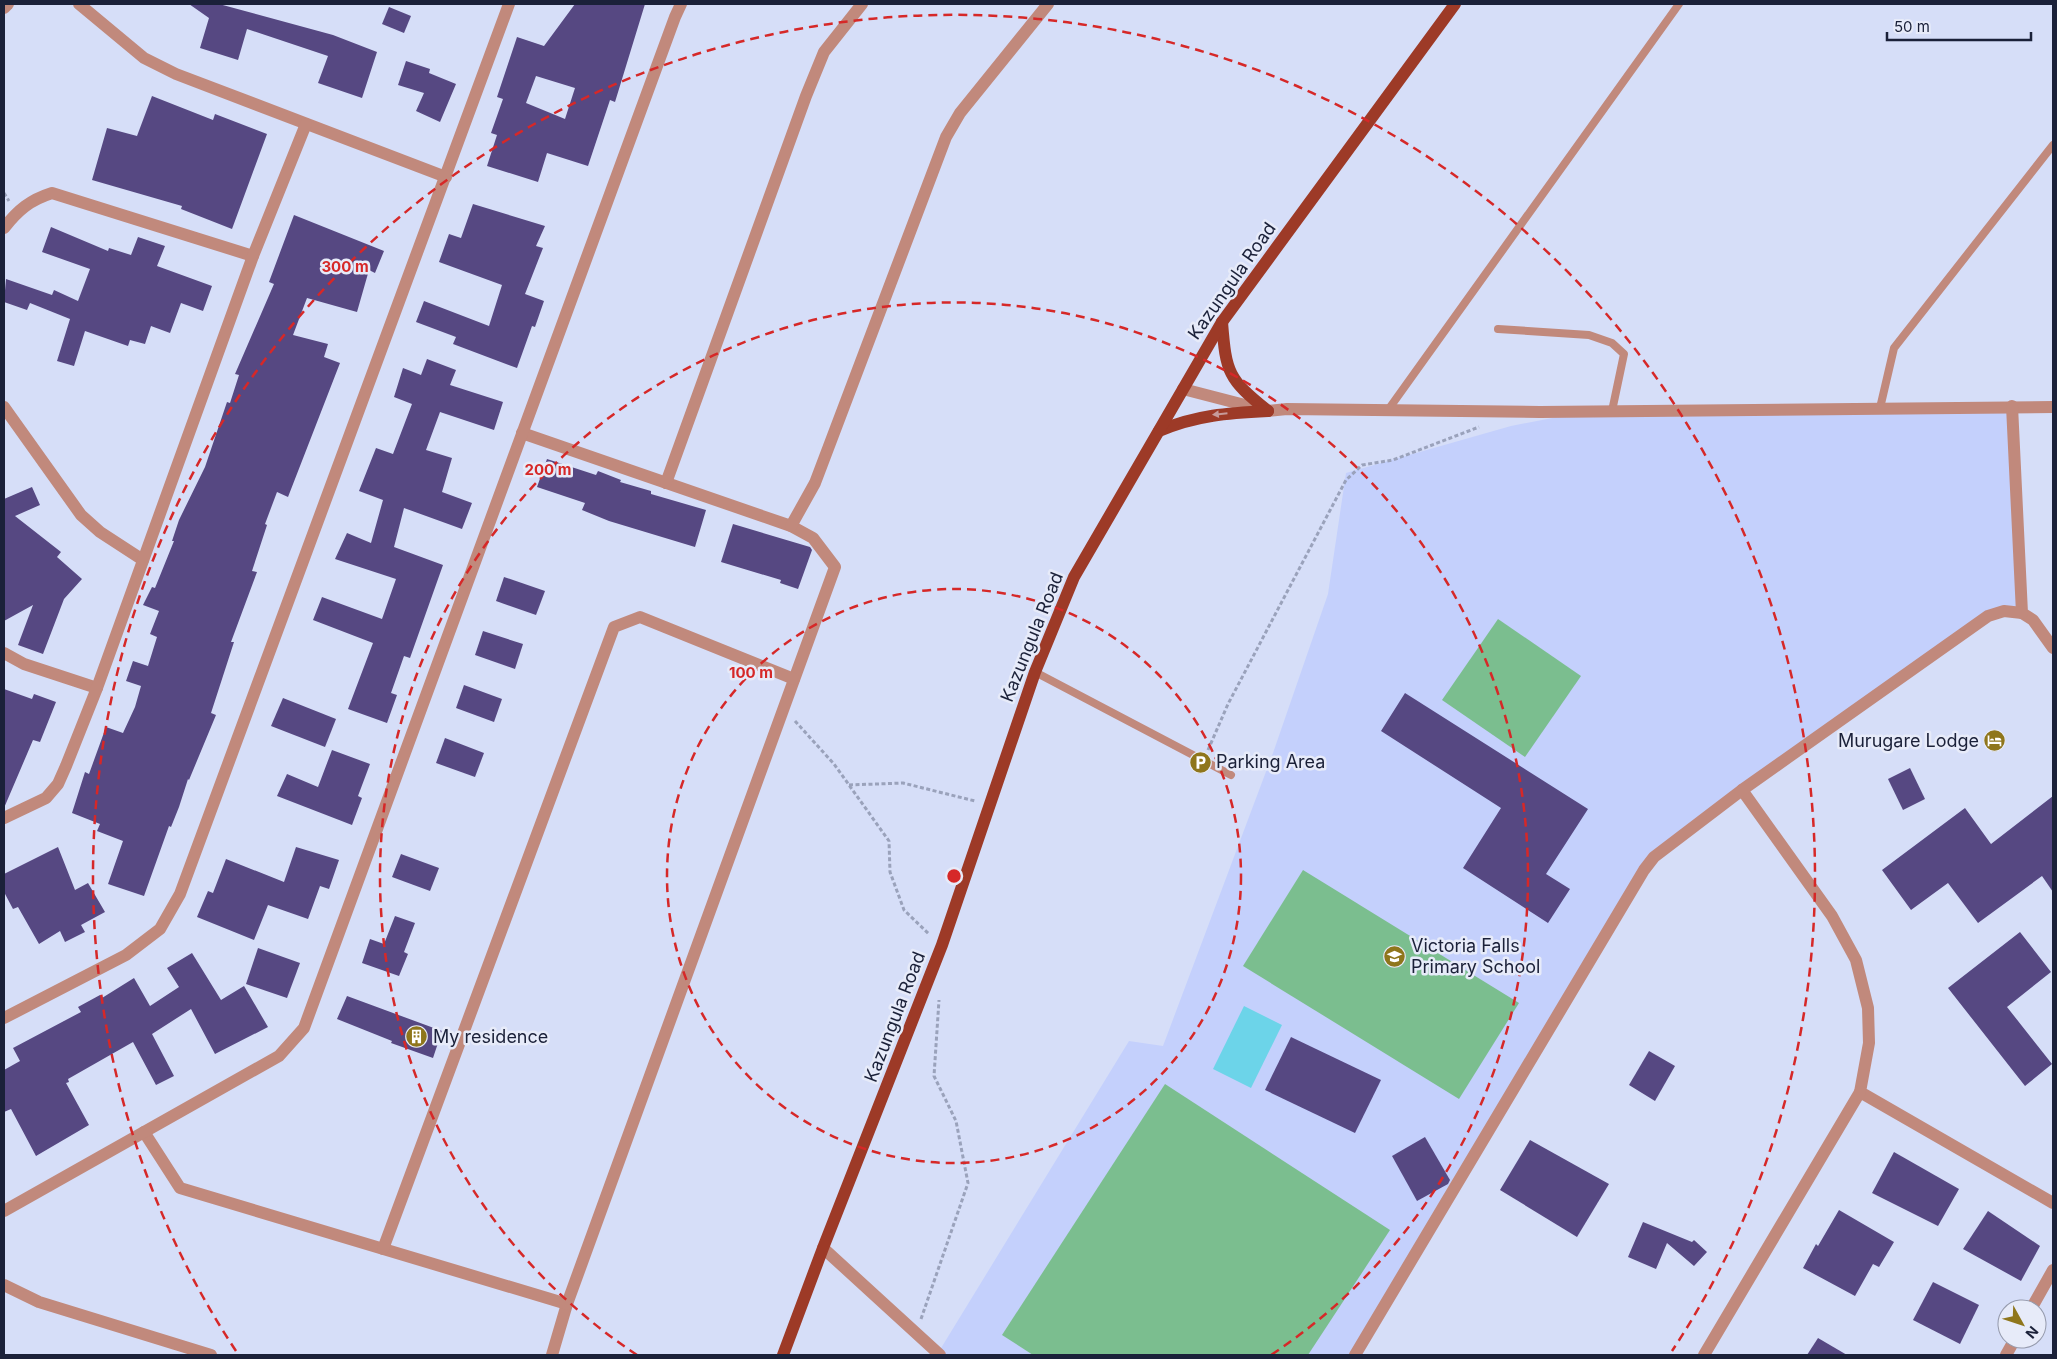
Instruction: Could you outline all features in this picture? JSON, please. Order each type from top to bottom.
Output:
[{"type":"main road","name":"Kazungula Road","points":[[783,1355],[942,946],[1034,672],[1074,577],[1222,322],[1455,4]]},
{"type":"main road","points":[[1222,322],[1225,353],[1233,378],[1241,390],[1268,411]]},
{"type":"main road","points":[[1159,431],[1184,420],[1215,414],[1268,411]]},
{"type":"street","points":[[4,8],[8,4]]},
{"type":"street","points":[[80,4],[144,58],[176,74],[446,177]]},
{"type":"street","points":[[4,1018],[126,955],[160,929],[172,912],[509,4]]},
{"type":"street","points":[[4,1211],[279,1056],[304,1028],[671,26],[681,4]]},
{"type":"street","points":[[666,483],[806,96],[824,52],[862,4]]},
{"type":"street","points":[[791,526],[815,483],[946,137],[960,113],[1048,4]]},
{"type":"street","points":[[4,818],[46,798],[58,784],[97,688],[253,256],[306,124]]},
{"type":"street","points":[[4,228],[16,211],[28,203],[52,193],[253,256]]},
{"type":"street","points":[[1183,389],[1268,411],[1388,410],[1458,412],[2053,407]]},
{"type":"street","points":[[2012,406],[2022,613]]},
{"type":"street","points":[[4,407],[81,515],[100,532],[143,560]]},
{"type":"street","points":[[522,433],[791,526],[813,538],[835,567],[567,1304],[552,1355]]},
{"type":"street","points":[[1355,1355],[1644,870],[1668,845],[1742,790],[1988,616],[2004,610],[2022,613],[2033,620],[2053,648]]},
{"type":"street","points":[[384,1249],[614,627],[640,617],[794,679]]},
{"type":"street","points":[[4,652],[24,664],[97,688]]},
{"type":"street","points":[[1704,1355],[1860,1092],[1869,1043],[1868,1008],[1856,960],[1832,916],[1742,790]]},
{"type":"street","points":[[1860,1092],[2053,1203]]},
{"type":"street","points":[[144,1132],[180,1188],[567,1304]]},
{"type":"street","points":[[823,1248],[940,1355]]},
{"type":"street","points":[[2037,1299],[2053,1270]]},
{"type":"street","points":[[4,1284],[39,1302],[190,1352],[211,1355]]},
{"type":"lane","points":[[1388,410],[1679,4]]},
{"type":"lane","points":[[1880,408],[1894,348],[2053,145]]},
{"type":"lane","points":[[1498,329],[1589,335],[1612,343],[1624,354],[1612,411]]},
{"type":"lane","points":[[1034,672],[1232,774]]},
{"type":"path","points":[[1203,760],[1228,704],[1346,480],[1362,466],[1393,460],[1484,425]]},
{"type":"path","points":[[784,708],[834,764],[889,842],[890,872],[904,910],[942,946]]},
{"type":"path","points":[[848,785],[903,784],[990,805]]},
{"type":"path","points":[[916,1334],[968,1183],[956,1121],[934,1076],[939,992]]},
{"type":"shaded area","name":"Victoria Falls Primary School","points":[[2012,406],[2022,613],[2004,611],[1654,857],[1355,1355],[940,1355],[938,1353],[1129,1041],[1163,1046],[1273,753],[1328,594],[1346,473],[1511,426],[1573,414]]},
{"type":"shaded area","points":[[1244,1006],[1282,1025],[1251,1088],[1213,1069]]},
{"type":"green space","points":[[1498,619],[1581,676],[1525,757],[1442,700]]},
{"type":"green space","points":[[1303,870],[1519,1003],[1459,1099],[1243,966]]},
{"type":"green space","points":[[1165,1084],[1390,1230],[1308,1355],[1033,1355],[1002,1335]]},
{"type":"building","points":[[189,4],[219,4],[333,35],[377,52],[362,98],[318,83],[328,56],[247,29],[238,60],[200,48],[209,18]]},
{"type":"building","points":[[575,4],[645,4],[615,102],[610,100],[588,166],[547,153],[538,182],[487,166],[497,135],[491,133],[503,99],[497,97],[517,37],[544,46]],"holes":[[[536,76],[575,88],[565,119],[526,103]]]},
{"type":"building","points":[[389,7],[411,16],[404,33],[382,24]]},
{"type":"building","points":[[406,61],[430,69],[429,73],[456,84],[440,122],[416,111],[424,93],[398,85]]},
{"type":"building","points":[[152,96],[213,120],[215,114],[267,134],[232,229],[181,209],[182,206],[92,180],[107,128],[137,136]]},
{"type":"building","points":[[473,204],[545,226],[536,246],[543,248],[525,294],[544,301],[535,327],[532,326],[517,368],[453,344],[456,337],[416,322],[424,301],[489,326],[502,285],[439,262],[449,234],[461,238]]},
{"type":"building","points":[[294,215],[384,251],[375,273],[369,270],[357,312],[307,298],[293,335],[328,344],[324,357],[340,363],[288,497],[277,492],[265,524],[267,525],[252,571],[257,572],[231,642],[234,642],[211,713],[216,715],[188,779],[171,827],[169,826],[144,896],[108,884],[123,841],[97,831],[100,824],[72,813],[85,772],[89,774],[106,727],[123,733],[135,707],[141,686],[126,681],[133,661],[148,666],[157,637],[150,634],[159,611],[143,605],[152,587],[155,588],[174,541],[172,541],[179,520],[205,467],[227,402],[230,403],[239,375],[235,374],[274,284],[269,282]]},
{"type":"building","points":[[51,227],[108,251],[109,248],[131,255],[138,237],[165,246],[157,266],[212,286],[203,311],[181,303],[170,333],[151,326],[145,344],[130,340],[128,346],[85,331],[74,366],[57,361],[70,319],[30,303],[27,310],[4,302],[6,279],[52,295],[54,290],[78,301],[90,269],[42,252]]},
{"type":"building","points":[[427,359],[456,370],[450,385],[503,402],[494,430],[440,412],[426,450],[452,458],[442,492],[472,503],[462,529],[404,508],[394,547],[443,565],[410,658],[404,656],[391,693],[397,695],[387,723],[348,709],[373,643],[313,620],[322,597],[382,619],[396,579],[335,559],[347,533],[371,543],[383,500],[359,491],[376,448],[393,454],[412,404],[394,397],[403,368],[421,375]]},
{"type":"building","points":[[547,459],[596,475],[598,471],[621,480],[620,482],[651,491],[651,494],[706,510],[695,547],[609,521],[582,510],[585,503],[537,487]]},
{"type":"building","points":[[32,487],[40,505],[15,516],[61,552],[57,557],[82,579],[64,599],[43,654],[18,645],[33,605],[4,621],[4,499]]},
{"type":"building","points":[[733,524],[810,547],[812,550],[798,589],[780,583],[781,580],[721,562]]},
{"type":"building","points":[[504,577],[545,591],[536,615],[496,601]]},
{"type":"building","points":[[483,631],[523,644],[515,669],[475,655]]},
{"type":"building","points":[[464,685],[502,699],[494,722],[456,708]]},
{"type":"building","points":[[4,689],[32,699],[34,694],[56,702],[40,742],[33,740],[4,808]]},
{"type":"building","points":[[1405,693],[1588,809],[1546,874],[1570,889],[1548,923],[1463,868],[1501,808],[1381,731]]},
{"type":"building","points":[[283,698],[336,719],[325,747],[271,726]]},
{"type":"building","points":[[445,738],[484,753],[475,777],[436,763]]},
{"type":"building","points":[[332,750],[370,764],[358,796],[362,798],[352,825],[277,796],[287,774],[318,787]]},
{"type":"building","points":[[1910,768],[1925,799],[1903,810],[1888,779]]},
{"type":"building","points":[[2053,796],[2053,892],[2042,876],[1978,923],[1948,883],[1911,910],[1882,870],[1965,808],[1991,844]]},
{"type":"building","points":[[58,847],[75,890],[88,883],[105,912],[81,925],[85,932],[65,942],[60,931],[39,944],[18,907],[13,909],[4,892],[4,874]]},
{"type":"building","points":[[296,847],[339,860],[329,889],[320,886],[308,919],[268,905],[254,940],[197,917],[208,891],[213,893],[226,859],[284,882]]},
{"type":"building","points":[[401,854],[439,868],[430,891],[392,877]]},
{"type":"building","points":[[395,916],[415,923],[404,952],[408,954],[399,976],[362,963],[370,939],[384,944]]},
{"type":"building","points":[[2020,932],[2051,972],[2007,1007],[2052,1064],[2025,1086],[1948,988]]},
{"type":"building","points":[[258,948],[300,963],[287,998],[246,984]]},
{"type":"building","points":[[192,953],[221,1000],[244,986],[268,1027],[215,1054],[191,1009],[152,1034],[174,1076],[156,1085],[133,1042],[68,1079],[69,1082],[66,1083],[89,1125],[36,1156],[11,1109],[4,1112],[4,1070],[20,1061],[13,1048],[81,1012],[78,1007],[100,995],[102,998],[134,978],[150,1006],[179,987],[167,968]]},
{"type":"building","points":[[347,996],[442,1031],[433,1058],[391,1043],[392,1041],[337,1019]]},
{"type":"building","points":[[1291,1037],[1381,1080],[1355,1133],[1265,1090]]},
{"type":"building","points":[[1649,1051],[1675,1066],[1655,1101],[1629,1085]]},
{"type":"building","points":[[1425,1137],[1450,1180],[1448,1184],[1417,1201],[1392,1156]]},
{"type":"building","points":[[1530,1140],[1609,1184],[1577,1237],[1500,1190]]},
{"type":"building","points":[[1894,1152],[1959,1189],[1938,1226],[1872,1193]]},
{"type":"building","points":[[1839,1210],[1894,1242],[1879,1267],[1873,1264],[1855,1296],[1803,1268],[1816,1244],[1818,1246]]},
{"type":"building","points":[[1988,1211],[2040,1246],[2021,1281],[1963,1249]]},
{"type":"building","points":[[1643,1222],[1692,1242],[1694,1240],[1707,1252],[1694,1266],[1667,1243],[1656,1269],[1628,1257]]},
{"type":"building","points":[[1933,1282],[1979,1305],[1960,1344],[1913,1320]]},
{"type":"building","points":[[1818,1338],[1847,1355],[1807,1355]]},
{"type":"place","name":"Murugare Lodge","points":[[1995,741]]},
{"type":"place","name":"Parking Area","points":[[1200,762]]},
{"type":"place","name":"Victoria Falls Primary School","points":[[1395,956]]},
{"type":"place","name":"My residence","points":[[417,1037]]}]
